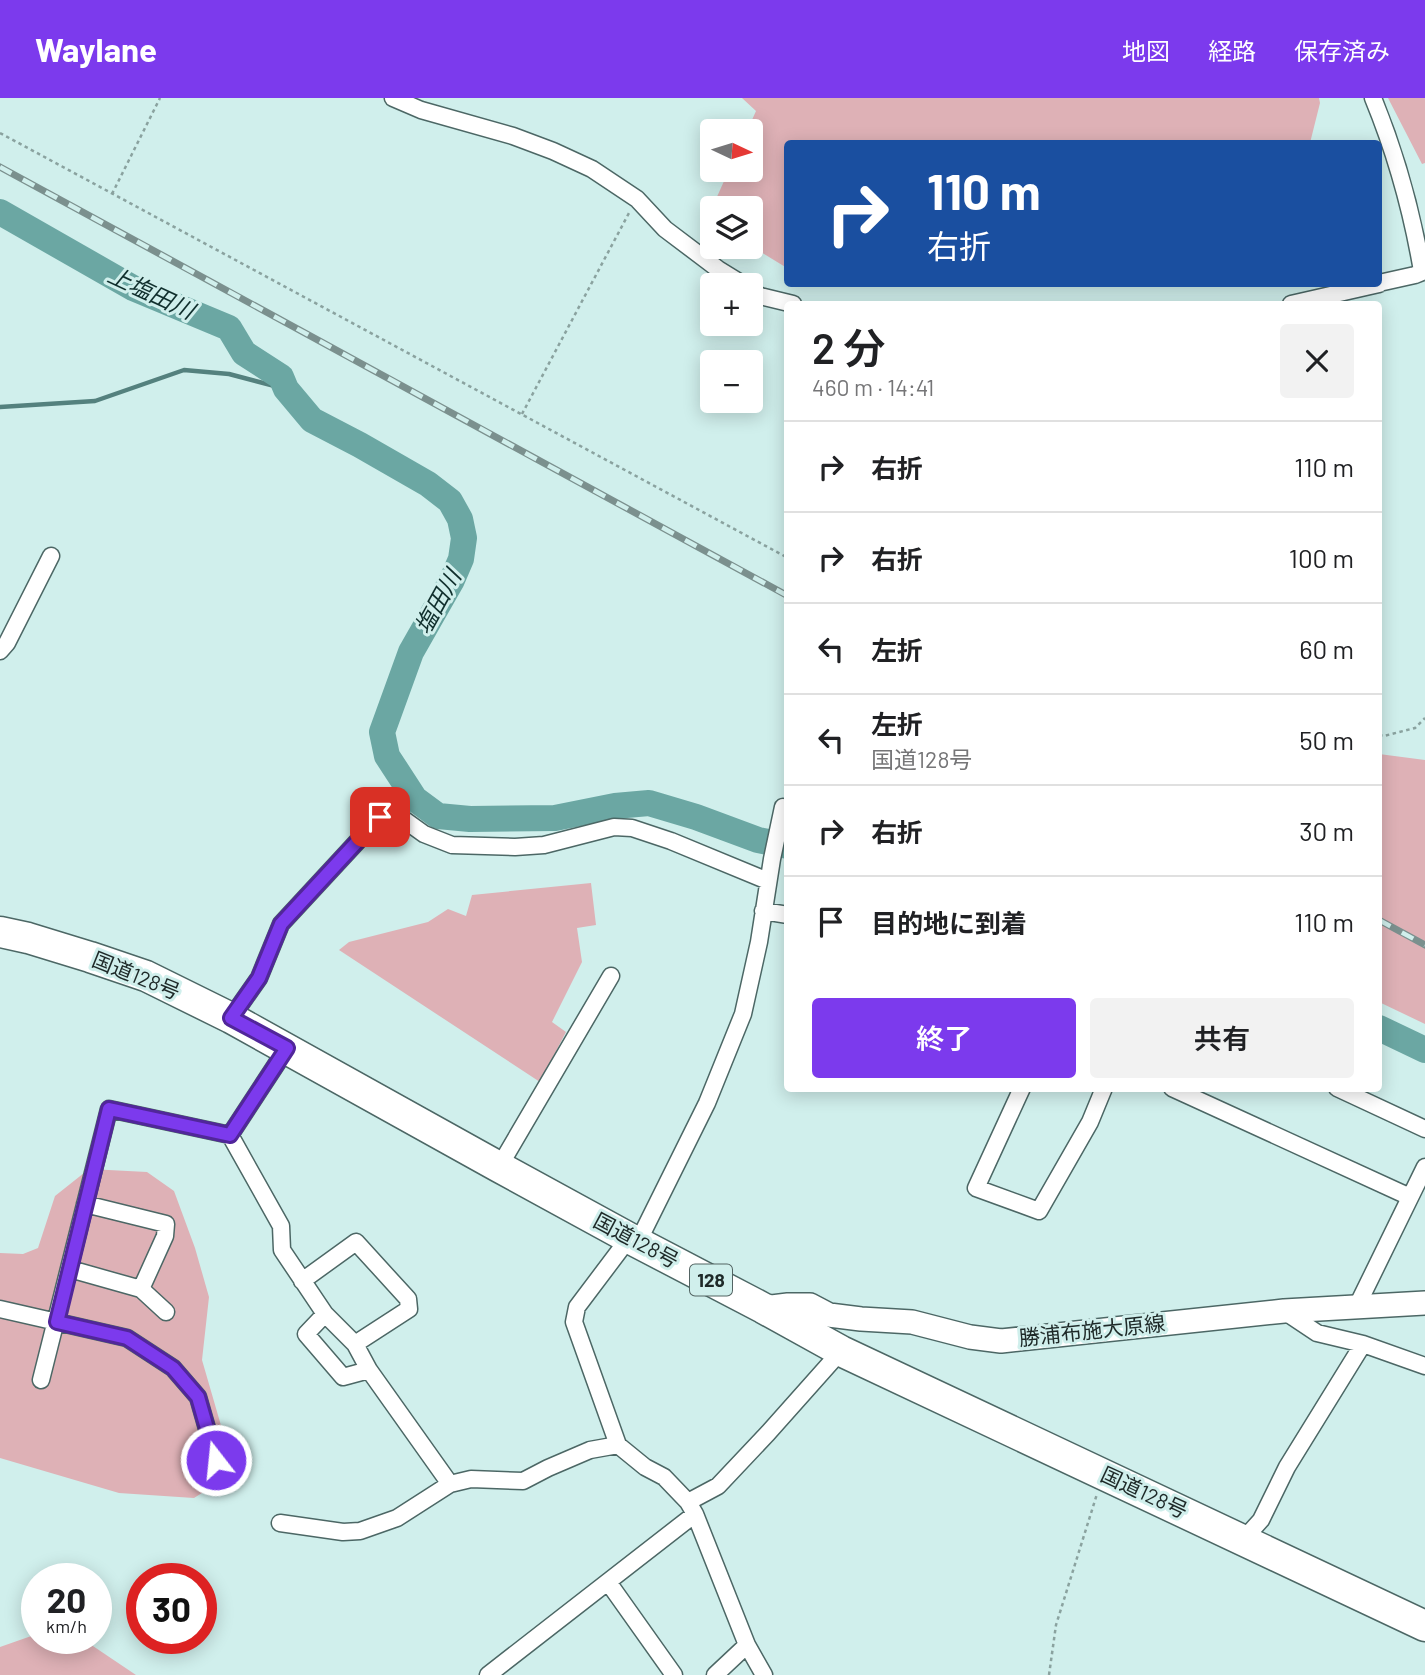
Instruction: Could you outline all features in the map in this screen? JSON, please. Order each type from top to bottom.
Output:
[{"type":"highway","name":"国道128号","points":[[0,932],[28,938],[146,976],[287,1048],[499,1167],[841,1351],[1425,1626]]},
{"type":"main road","name":"勝浦布施大原線","points":[[763,1308],[810,1305],[830,1315],[912,1322],[970,1338],[1001,1341],[1284,1311],[1425,1303]]},
{"type":"street","points":[[393,98],[421,110],[513,136],[592,169],[637,199],[665,229],[724,273]]},
{"type":"street","points":[[1373,98],[1388,136],[1414,224],[1424,271],[1382,283]]},
{"type":"street","points":[[1304,301],[1366,287]]},
{"type":"street","points":[[763,297],[784,302]]},
{"type":"street","points":[[0,651],[7,643],[51,556]]},
{"type":"street","points":[[764,1675],[747,1645],[692,1508],[664,1477],[645,1467],[618,1445],[574,1322],[578,1307],[634,1240],[707,1103],[743,1014],[783,807]]},
{"type":"street","points":[[231,1018],[259,978],[281,924],[380,817],[392,811],[424,834],[452,845],[544,845],[614,827],[632,828],[768,881]]},
{"type":"street","points":[[763,911],[784,914]]},
{"type":"street","points":[[499,1167],[611,976]]},
{"type":"street","points":[[230,1135],[287,1048]]},
{"type":"street","points":[[1019,1092],[975,1188],[1039,1211],[1090,1122],[1102,1092]]},
{"type":"street","points":[[1181,1092],[1410,1197]]},
{"type":"street","points":[[1346,1092],[1425,1129]]},
{"type":"street","points":[[41,1380],[109,1109],[230,1135],[281,1226],[282,1250],[325,1314],[355,1343],[369,1370],[450,1484]]},
{"type":"street","points":[[1357,1306],[1425,1167]]},
{"type":"street","points":[[85,1205],[166,1224],[165,1236],[141,1289]]},
{"type":"street","points":[[302,1281],[356,1242],[408,1299],[410,1309],[355,1343]]},
{"type":"street","points":[[70,1269],[141,1289],[166,1312]]},
{"type":"street","points":[[0,1308],[127,1338],[173,1368],[198,1397],[216,1460]]},
{"type":"street","points":[[1284,1311],[1317,1333],[1363,1344],[1425,1366]]},
{"type":"street","points":[[325,1314],[306,1334],[343,1377],[369,1370]]},
{"type":"street","points":[[1243,1540],[1261,1520],[1287,1466],[1363,1344]]},
{"type":"street","points":[[488,1675],[608,1582],[718,1486],[841,1351]]},
{"type":"street","points":[[280,1523],[343,1532],[360,1531],[397,1518],[450,1484],[471,1479],[523,1481],[590,1450],[618,1445]]},
{"type":"street","points":[[608,1582],[674,1675]]},
{"type":"street","points":[[715,1675],[747,1645]]},
{"type":"path","points":[[112,194],[160,98]]},
{"type":"path","points":[[0,133],[784,556]]},
{"type":"path","points":[[522,414],[637,199]]},
{"type":"path","points":[[1382,736],[1415,728],[1425,718]]},
{"type":"path","points":[[1049,1675],[1056,1625],[1103,1474]]},
{"type":"shaded area","points":[[742,98],[1319,98],[1320,103],[1311,140],[784,140],[784,266],[763,253],[763,196],[717,196],[724,182],[763,182],[763,119],[752,119],[756,111]]},
{"type":"shaded area","points":[[1388,98],[1425,98],[1425,163],[1422,164]]},
{"type":"shaded area","points":[[1382,754],[1425,760],[1425,1024],[1382,1003]]},
{"type":"shaded area","points":[[591,883],[596,925],[577,928],[582,962],[552,1022],[566,1032],[540,1082],[339,950],[349,942],[428,922],[448,909],[466,916],[472,895]]},
{"type":"shaded area","points":[[89,1169],[147,1172],[174,1191],[195,1248],[209,1297],[202,1360],[222,1429],[237,1457],[229,1476],[194,1498],[119,1493],[0,1458],[0,1253],[23,1254],[38,1248],[55,1196]]},
{"type":"shaded area","points":[[21,1640],[21,1654],[105,1654],[136,1675],[0,1675],[0,1647]]},
{"type":"waterway","name":"塩田川","points":[[0,212],[133,288],[229,328],[244,353],[281,377],[286,389],[312,420],[428,484],[450,501],[460,519],[464,538],[461,559],[411,652],[382,732],[387,756],[415,799],[438,816],[470,819],[555,818],[615,806],[649,803],[758,840],[784,845]]},
{"type":"waterway","name":"塩田川","points":[[0,407],[95,401],[184,370],[229,374],[286,389]]},
{"type":"waterway","name":"塩田川","points":[[1382,1029],[1425,1050]]},
{"type":"railway","points":[[0,167],[784,594]]},
{"type":"railway","points":[[1382,922],[1425,945]]},
{"type":"route","points":[[216,1460],[198,1397],[173,1368],[127,1338],[57,1322],[109,1109],[230,1135],[287,1048],[231,1018],[259,978],[281,924],[380,817]]},
{"type":"water label","name":"上塩田川","points":[[151,293]]}]
